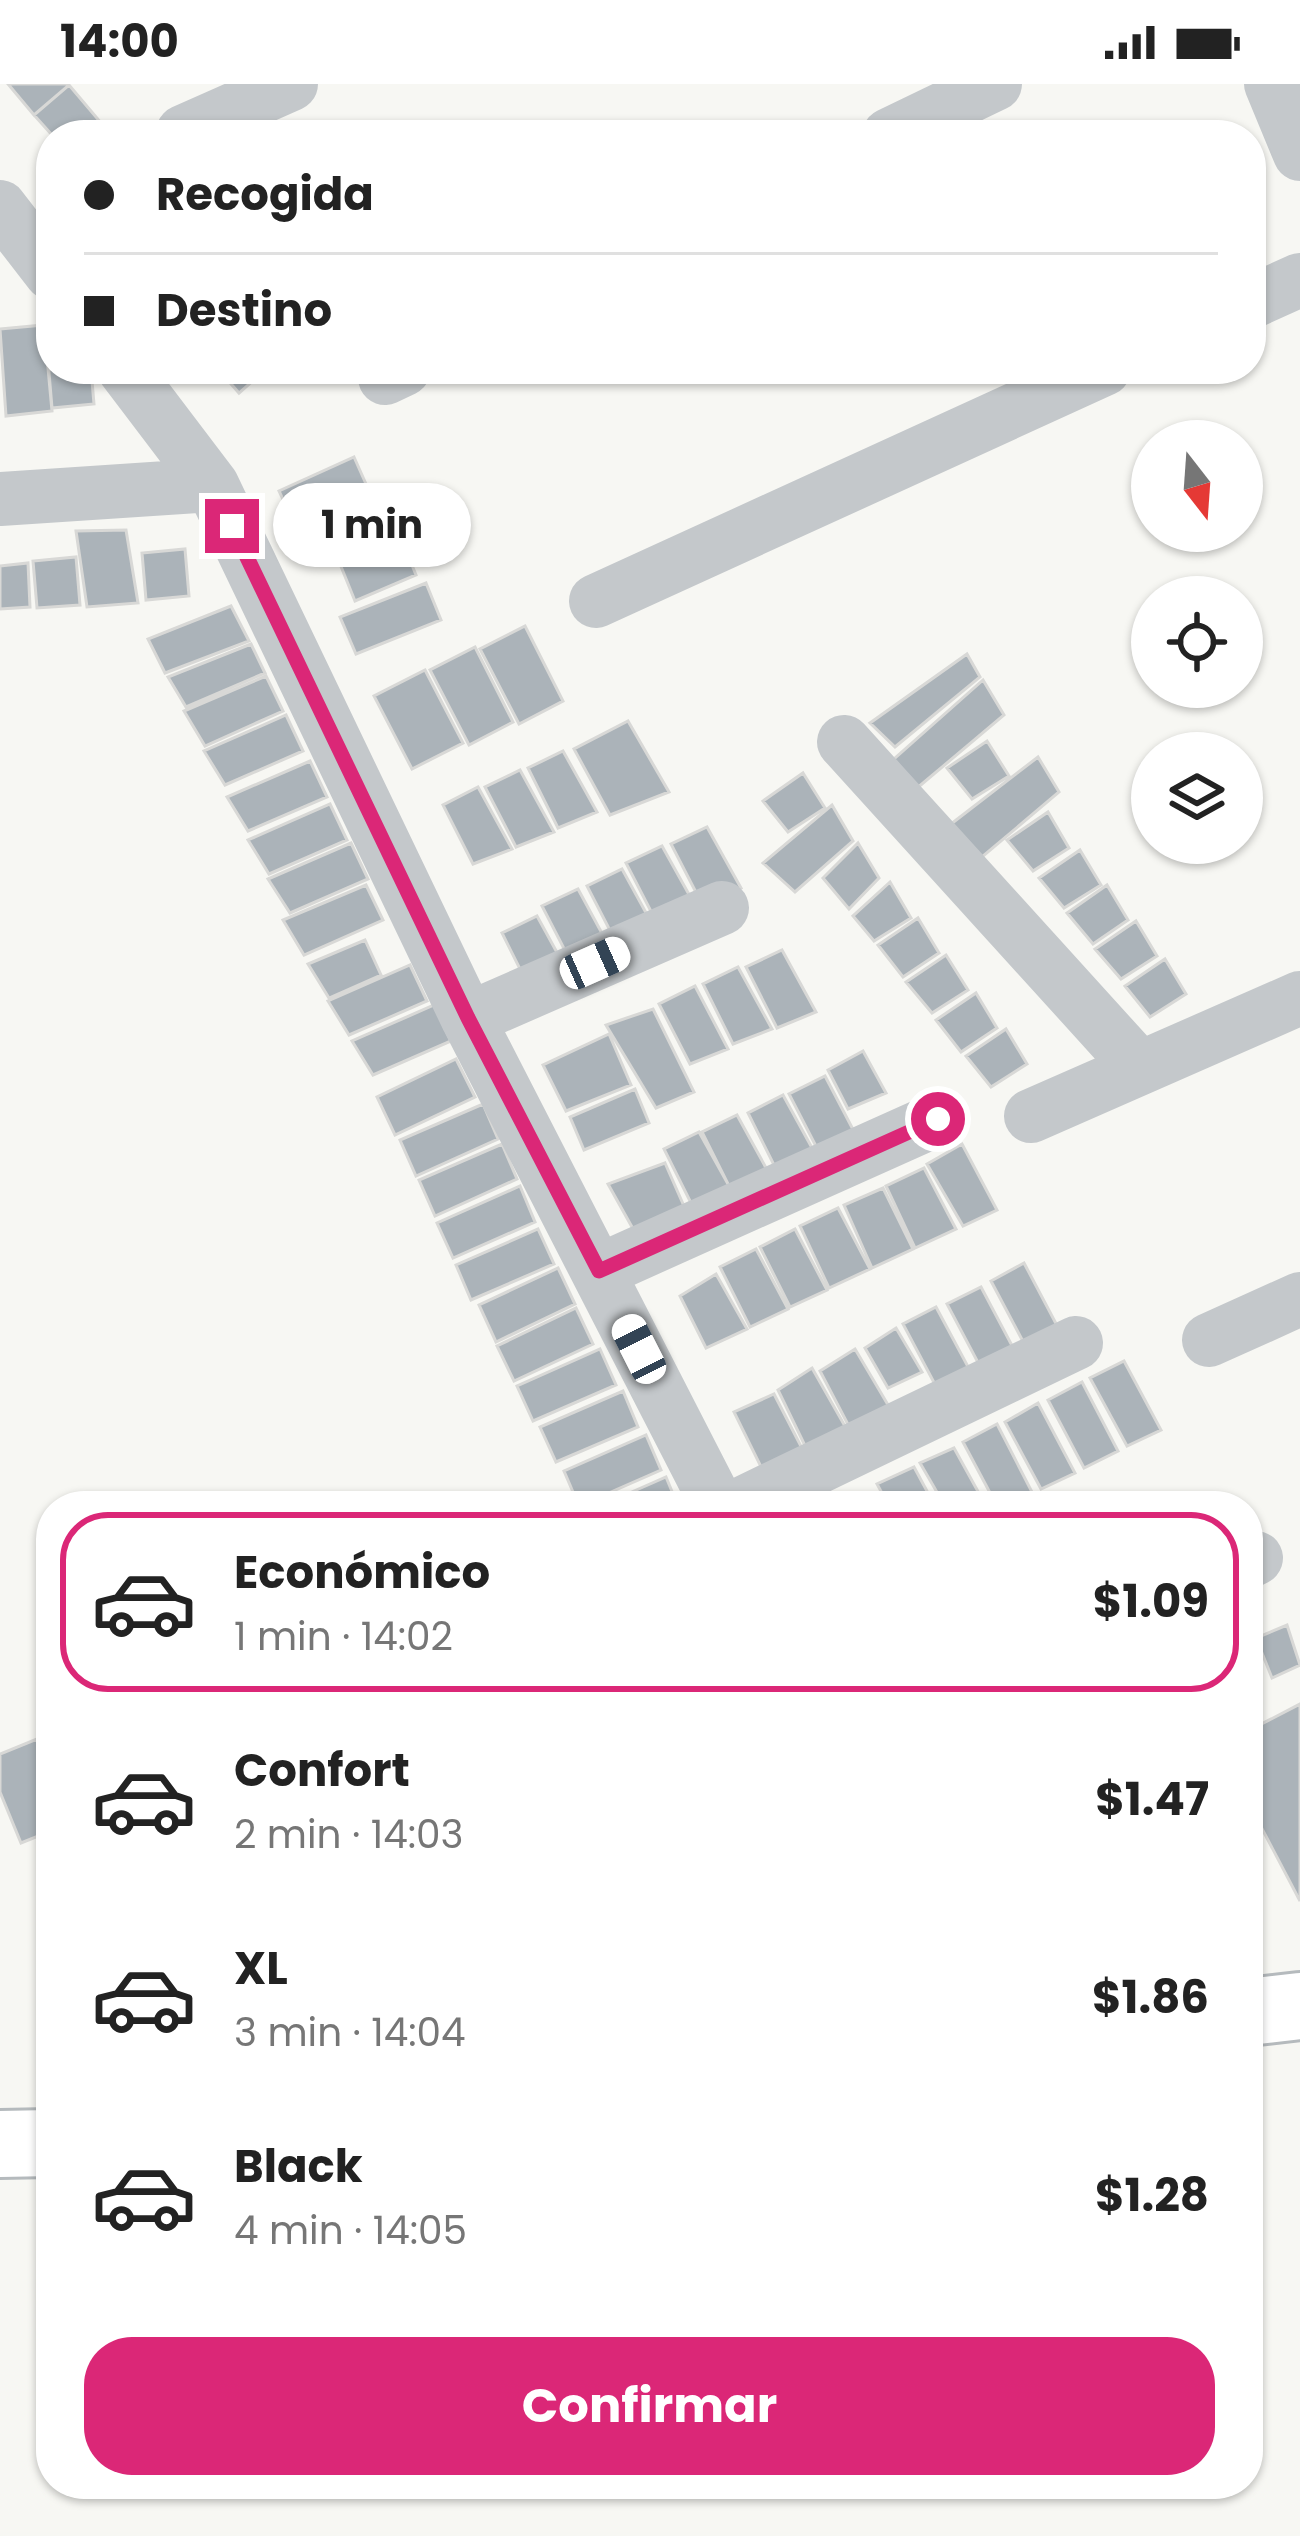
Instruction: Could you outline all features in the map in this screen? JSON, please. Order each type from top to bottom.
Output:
[{"type":"main road","points":[[1263,2010],[1300,2006]]},
{"type":"main road","points":[[0,2144],[36,2143]]},
{"type":"street","points":[[210,120],[291,84]]},
{"type":"street","points":[[920,120],[995,84]]},
{"type":"street","points":[[1271,84],[1300,154]]},
{"type":"street","points":[[0,207],[36,254]]},
{"type":"street","points":[[1266,295],[1300,280]]},
{"type":"street","points":[[135,384],[212,485],[468,1018],[710,1491]]},
{"type":"street","points":[[596,601],[1071,384]]},
{"type":"street","points":[[0,499],[212,485]]},
{"type":"street","points":[[844,742],[1138,1066]]},
{"type":"street","points":[[468,1018],[722,908]]},
{"type":"street","points":[[1031,1115],[1300,998]]},
{"type":"street","points":[[599,1271],[938,1119]]},
{"type":"street","points":[[1209,1340],[1300,1299]]},
{"type":"street","points":[[768,1491],[1076,1343]]},
{"type":"building","points":[[8,84],[68,84],[69,85],[34,115]]},
{"type":"building","points":[[69,85],[99,120],[38,120],[34,115]]},
{"type":"building","points":[[36,326],[36,384],[49,384],[52,411],[6,416],[0,329]]},
{"type":"building","points":[[50,384],[92,384],[94,404],[52,408]]},
{"type":"building","points":[[354,457],[370,493],[296,527],[279,491]]},
{"type":"building","points":[[385,496],[400,531],[337,557],[323,522]]},
{"type":"building","points":[[126,530],[138,603],[87,607],[76,531]]},
{"type":"building","points":[[401,538],[416,575],[355,601],[340,564]]},
{"type":"building","points":[[185,549],[189,596],[146,600],[142,553]]},
{"type":"building","points":[[76,557],[80,605],[37,608],[33,561]]},
{"type":"building","points":[[28,563],[30,607],[0,609],[0,566]]},
{"type":"building","points":[[426,583],[441,620],[356,654],[340,617]]},
{"type":"building","points":[[231,606],[249,641],[165,673],[148,639]]},
{"type":"building","points":[[525,626],[563,701],[519,724],[480,649]]},
{"type":"building","points":[[251,644],[265,673],[186,707],[168,677]]},
{"type":"building","points":[[475,647],[513,722],[469,745],[430,670]]},
{"type":"building","points":[[967,654],[980,677],[895,747],[870,723]]},
{"type":"building","points":[[425,670],[463,743],[412,769],[374,696]]},
{"type":"building","points":[[266,676],[283,711],[205,746],[184,711]]},
{"type":"building","points":[[983,680],[1004,715],[916,789],[894,759]]},
{"type":"building","points":[[286,715],[303,751],[225,785],[204,751]]},
{"type":"building","points":[[628,721],[669,792],[610,815],[574,749]]},
{"type":"building","points":[[987,741],[1009,776],[972,799],[947,768]]},
{"type":"building","points":[[563,751],[597,812],[558,828],[528,768]]},
{"type":"building","points":[[1038,757],[1059,792],[982,857],[951,824]]},
{"type":"building","points":[[310,761],[327,797],[248,831],[227,797]]},
{"type":"building","points":[[520,770],[554,832],[516,847],[485,787]]},
{"type":"building","points":[[803,773],[825,808],[788,832],[763,801]]},
{"type":"building","points":[[478,787],[512,849],[473,864],[443,805]]},
{"type":"building","points":[[330,804],[347,840],[269,874],[248,840]]},
{"type":"building","points":[[832,805],[853,841],[795,892],[763,863]]},
{"type":"building","points":[[1048,812],[1069,848],[1033,871],[1007,840]]},
{"type":"building","points":[[707,827],[741,888],[702,904],[671,844]]},
{"type":"building","points":[[351,843],[368,879],[290,913],[268,879]]},
{"type":"building","points":[[858,843],[879,878],[849,909],[823,878]]},
{"type":"building","points":[[662,846],[696,907],[657,923],[626,863]]},
{"type":"building","points":[[1080,850],[1101,885],[1064,908],[1039,878]]},
{"type":"building","points":[[622,869],[656,931],[618,946],[587,886]]},
{"type":"building","points":[[890,882],[911,918],[874,941],[853,916]]},
{"type":"building","points":[[366,885],[383,920],[304,955],[283,920]]},
{"type":"building","points":[[1107,885],[1128,920],[1093,944],[1067,913]]},
{"type":"building","points":[[578,889],[611,950],[573,966],[542,906]]},
{"type":"building","points":[[537,916],[571,978],[532,993],[502,933]]},
{"type":"building","points":[[918,918],[939,953],[903,977],[878,945]]},
{"type":"building","points":[[1136,921],[1157,956],[1121,979],[1095,949]]},
{"type":"building","points":[[365,940],[381,975],[329,998],[308,964]]},
{"type":"building","points":[[782,950],[816,1012],[777,1028],[746,967]]},
{"type":"building","points":[[946,955],[968,990],[932,1013],[906,982]]},
{"type":"building","points":[[1165,959],[1186,994],[1150,1017],[1125,986]]},
{"type":"building","points":[[410,965],[427,1001],[349,1035],[328,1001]]},
{"type":"building","points":[[738,967],[772,1029],[733,1044],[703,984]]},
{"type":"building","points":[[695,986],[728,1049],[690,1064],[659,1004]]},
{"type":"building","points":[[976,993],[997,1028],[961,1052],[936,1020]]},
{"type":"building","points":[[434,1005],[451,1041],[373,1075],[352,1041]]},
{"type":"building","points":[[653,1009],[694,1092],[656,1108],[606,1025]]},
{"type":"building","points":[[1006,1029],[1027,1064],[991,1087],[966,1056]]},
{"type":"building","points":[[609,1034],[631,1085],[566,1111],[543,1065]]},
{"type":"building","points":[[863,1051],[886,1093],[848,1109],[828,1070]]},
{"type":"building","points":[[456,1059],[475,1097],[395,1135],[377,1097]]},
{"type":"building","points":[[825,1076],[858,1139],[820,1154],[789,1094]]},
{"type":"building","points":[[635,1089],[649,1123],[584,1150],[570,1117]]},
{"type":"building","points":[[783,1095],[817,1157],[778,1173],[748,1113]]},
{"type":"building","points":[[483,1104],[498,1139],[416,1176],[400,1140]]},
{"type":"building","points":[[737,1115],[771,1177],[732,1192],[702,1132]]},
{"type":"building","points":[[699,1132],[733,1193],[694,1209],[664,1149]]},
{"type":"building","points":[[502,1144],[517,1179],[435,1216],[419,1180]]},
{"type":"building","points":[[962,1144],[997,1210],[963,1226],[927,1164]]},
{"type":"building","points":[[665,1163],[687,1213],[637,1236],[608,1184]]},
{"type":"building","points":[[924,1168],[956,1229],[915,1248],[886,1186]]},
{"type":"building","points":[[520,1186],[535,1222],[453,1258],[437,1223]]},
{"type":"building","points":[[883,1188],[913,1249],[872,1268],[844,1205]]},
{"type":"building","points":[[838,1208],[870,1269],[829,1288],[800,1226]]},
{"type":"building","points":[[538,1229],[554,1264],[471,1300],[456,1265]]},
{"type":"building","points":[[795,1229],[827,1290],[790,1307],[760,1247]]},
{"type":"building","points":[[756,1249],[788,1309],[750,1327],[720,1267]]},
{"type":"building","points":[[1024,1263],[1061,1333],[1027,1349],[991,1281]]},
{"type":"building","points":[[558,1268],[575,1304],[496,1342],[479,1305]]},
{"type":"building","points":[[716,1274],[747,1329],[706,1348],[680,1296]]},
{"type":"building","points":[[981,1287],[1017,1355],[983,1372],[947,1304]]},
{"type":"building","points":[[936,1307],[973,1376],[939,1392],[903,1324]]},
{"type":"building","points":[[576,1308],[593,1344],[514,1381],[497,1346]]},
{"type":"building","points":[[896,1328],[922,1372],[888,1388],[865,1348]]},
{"type":"building","points":[[600,1349],[616,1385],[533,1421],[517,1386]]},
{"type":"building","points":[[855,1349],[894,1415],[853,1434],[820,1371]]},
{"type":"building","points":[[1124,1361],[1161,1430],[1127,1446],[1090,1378]]},
{"type":"building","points":[[812,1368],[850,1435],[809,1454],[778,1390]]},
{"type":"building","points":[[1082,1382],[1118,1451],[1084,1468],[1048,1400]]},
{"type":"building","points":[[623,1391],[638,1427],[556,1462],[540,1427]]},
{"type":"building","points":[[774,1394],[806,1456],[765,1475],[734,1412]]},
{"type":"building","points":[[1038,1403],[1075,1473],[1041,1489],[1005,1422]]},
{"type":"building","points":[[997,1424],[1031,1491],[989,1491],[963,1442]]},
{"type":"building","points":[[646,1435],[661,1470],[613,1491],[573,1491],[564,1471]]},
{"type":"building","points":[[954,1448],[978,1491],[936,1491],[920,1463]]},
{"type":"building","points":[[914,1467],[927,1491],[881,1491],[877,1484]]},
{"type":"building","points":[[666,1477],[672,1491],[634,1491]]},
{"type":"building","points":[[1287,1625],[1300,1665],[1272,1678],[1263,1656],[1263,1635]]},
{"type":"building","points":[[1300,1704],[1300,1901],[1263,1831],[1263,1723]]},
{"type":"building","points":[[36,1739],[36,1837],[21,1843],[0,1792],[0,1754]]},
{"type":"route","points":[[232,526],[468,1018],[599,1271],[938,1119]]}]
